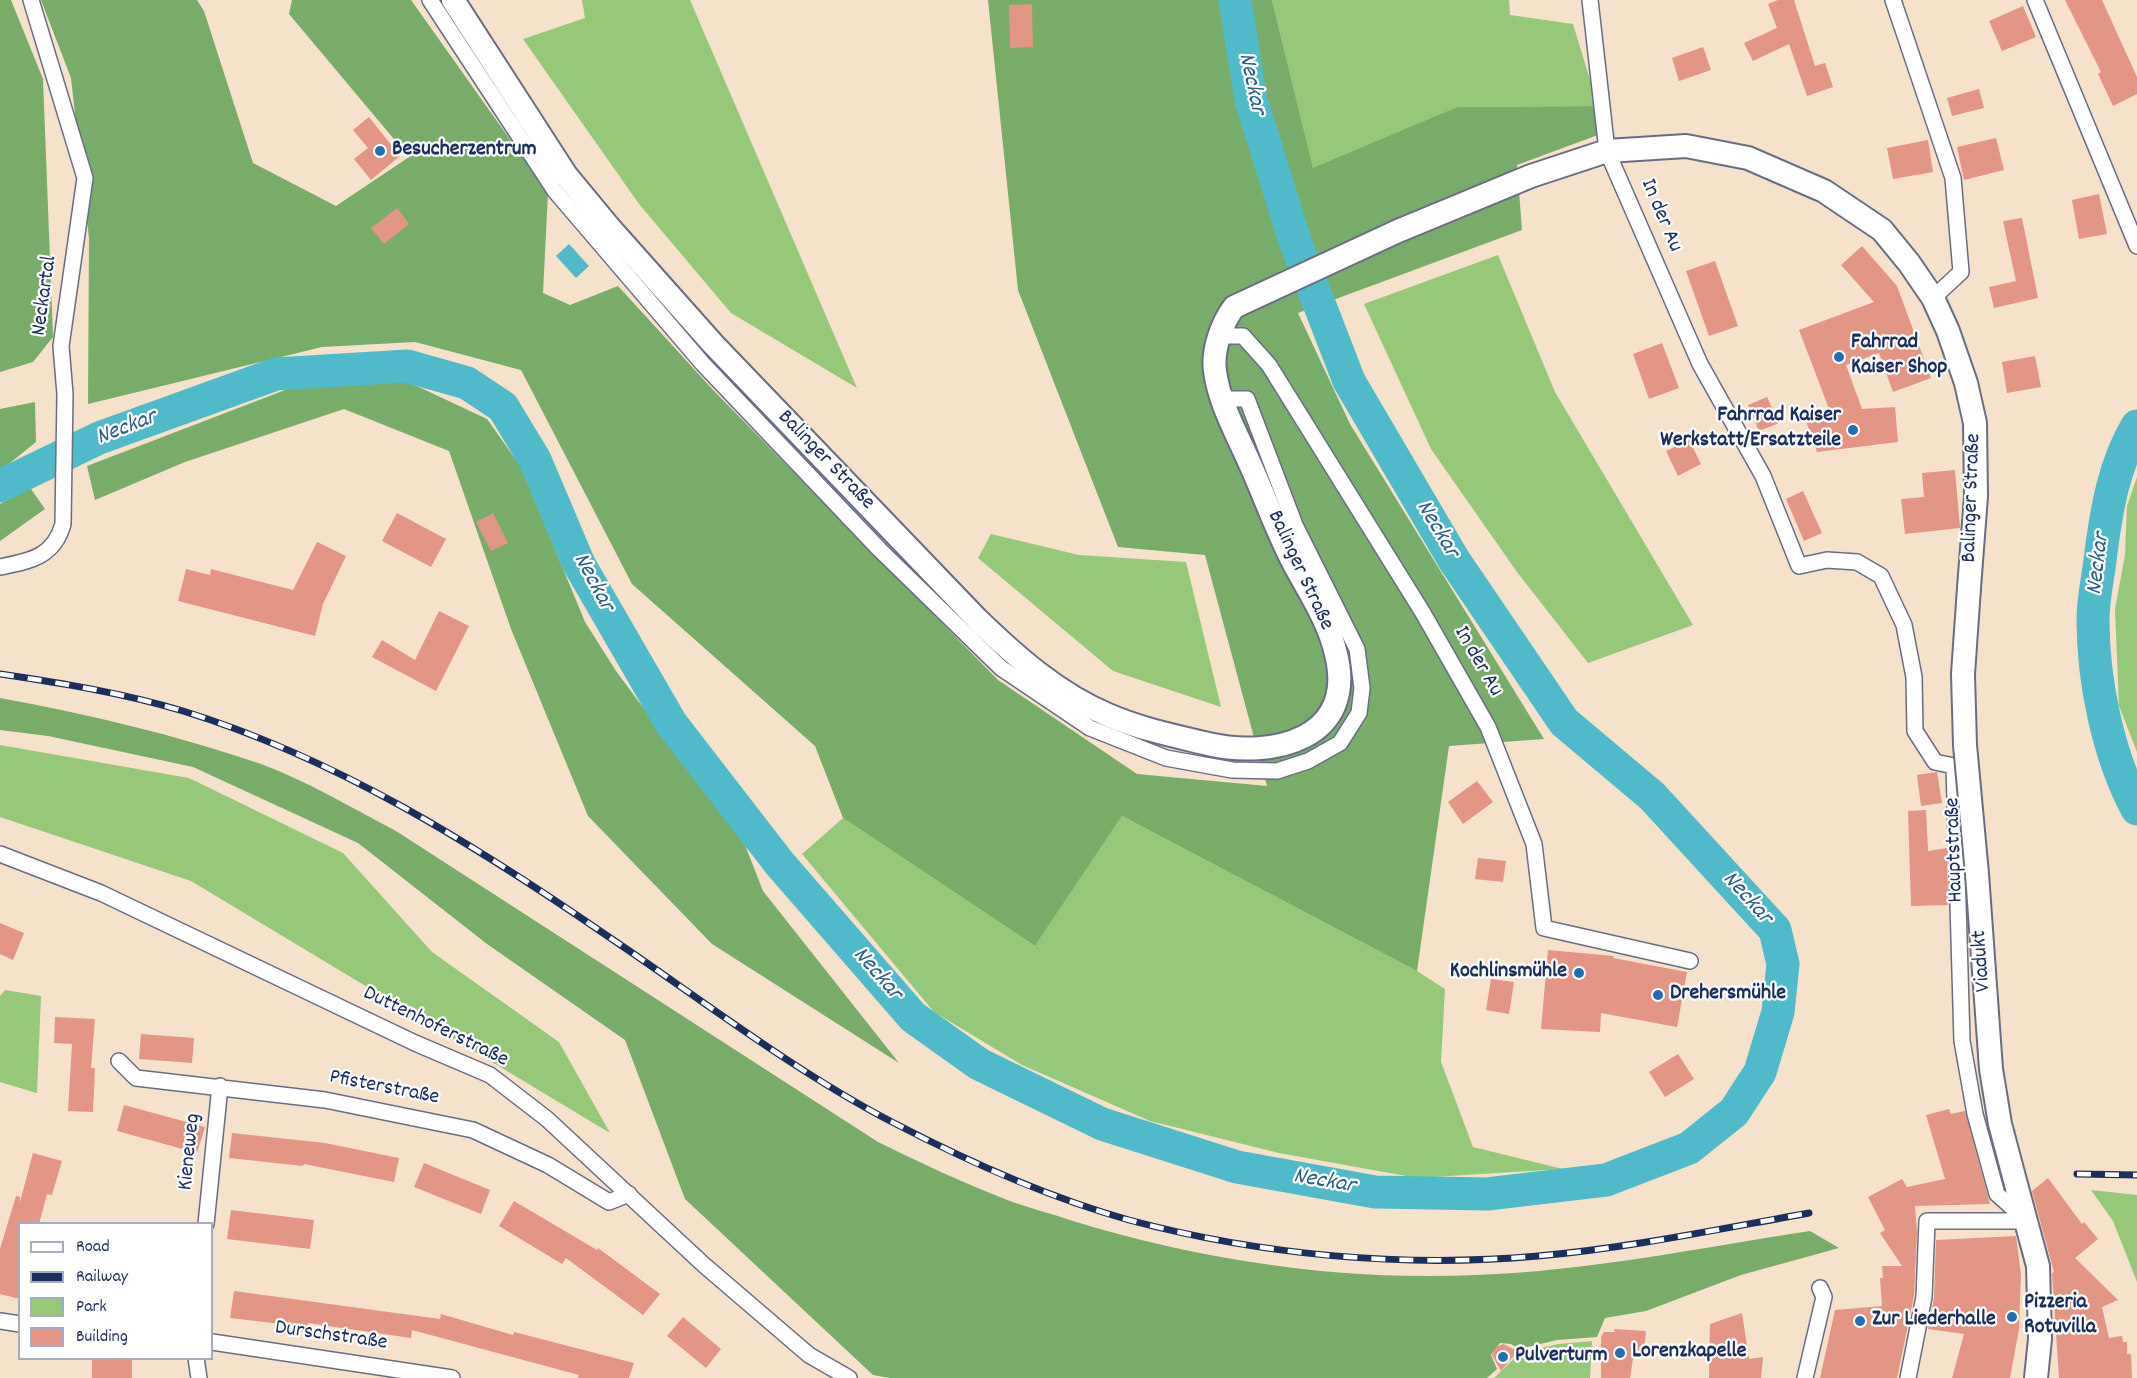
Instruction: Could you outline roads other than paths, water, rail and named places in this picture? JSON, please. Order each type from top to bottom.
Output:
[{"type":"main road","name":"Balinger Straße","points":[[453,0],[566,175],[609,227],[729,361],[977,619],[1014,654],[1051,682],[1107,715],[1167,734],[1217,746],[1254,750],[1295,743],[1311,734],[1328,717],[1335,702],[1339,681],[1337,663],[1320,610],[1293,561],[1222,399],[1214,369],[1222,323],[1234,307],[1257,294],[1398,231],[1531,176],[1607,150],[1686,146],[1748,158],[1792,176],[1844,203],[1882,230],[1933,298],[1959,362],[1975,423],[1976,496],[1969,588]]},
{"type":"main road","name":"Viadukt","points":[[1969,588],[1963,674],[1965,745],[1991,1069],[2000,1124],[2027,1221]]},
{"type":"main road","points":[[2027,1221],[2038,1266],[2040,1339],[2036,1378]]},
{"type":"street","name":"Neckartal","points":[[0,567],[31,561],[47,551],[59,538],[65,502],[65,394],[61,346],[86,178],[31,0]]},
{"type":"street","points":[[430,0],[555,191],[703,364],[880,550],[1001,668],[1090,728],[1166,758],[1232,770],[1277,771],[1308,761],[1340,743],[1346,734],[1359,713],[1362,688],[1357,649],[1295,525],[1247,399],[1222,399]]},
{"type":"street","name":"In der Au","points":[[1590,0],[1607,150],[1700,364],[1763,476],[1799,566]]},
{"type":"street","points":[[1893,0],[1953,177],[1961,272],[1933,298]]},
{"type":"street","points":[[2035,0],[2137,246]]},
{"type":"street","name":"In der Au","points":[[1220,336],[1243,336],[1269,365],[1423,613],[1488,727],[1534,844],[1544,928],[1690,961]]},
{"type":"street","name":"Hauptstraße","points":[[1799,566],[1827,560],[1857,562],[1881,576],[1904,625],[1914,677],[1915,731],[1935,762],[1954,766],[1962,1041],[1975,1114],[1997,1194],[2027,1221]]},
{"type":"street","name":"Duttenhoferstraße","points":[[0,854],[101,893],[415,1044],[490,1075],[547,1119],[704,1265],[809,1355],[849,1378]]},
{"type":"street","name":"Pfisterstraße","points":[[119,1061],[136,1078],[325,1100],[472,1130],[548,1165],[609,1202],[629,1194]]},
{"type":"street","name":"Kieneweg","points":[[206,1222],[220,1086]]},
{"type":"street","points":[[1908,1378],[1924,1297],[1926,1221],[2027,1221]]},
{"type":"street","points":[[1805,1378],[1824,1297],[1820,1288]]},
{"type":"street","points":[[0,1321],[18,1324]]},
{"type":"street","name":"Durschstraße","points":[[213,1342],[447,1377]]},
{"type":"street","points":[[196,1360],[199,1378]]},
{"type":"water","points":[[569,244],[589,266],[576,278],[556,256]]},
{"type":"waterway","name":"Neckar","points":[[0,486],[99,438],[276,374],[407,366],[467,383],[503,407],[535,460],[579,564],[671,723],[780,864],[913,1017],[979,1064],[1102,1124],[1237,1167],[1375,1192],[1487,1194],[1606,1180],[1689,1148],[1734,1112],[1760,1072],[1778,1012],[1783,964],[1775,930],[1652,796],[1564,722],[1454,560],[1349,381],[1295,241],[1251,100],[1235,0]]},
{"type":"waterway","name":"Neckar","points":[[2137,426],[2117,471],[2109,503],[2093,620],[2096,668],[2104,717],[2118,765],[2137,809]]},
{"type":"railway","points":[[0,674],[115,694],[183,711],[240,730],[350,779],[403,807],[506,869],[783,1057],[856,1102],[980,1165],[1098,1211],[1179,1232],[1280,1250],[1332,1256],[1436,1260],[1572,1253],[1674,1238],[1809,1213]]},
{"type":"railway","points":[[2077,1174],[2137,1175]]},
{"type":"place","name":"Besucherzentrum","points":[[380,151]]},
{"type":"place","name":"Fahrrad Kaiser Shop","points":[[1839,357]]},
{"type":"place","name":"Fahrrad Kaiser Werkstatt/Ersatzteile","points":[[1853,430]]},
{"type":"place","name":"Kochlinsmühle","points":[[1579,973]]},
{"type":"place","name":"Drehersmühle","points":[[1658,995]]},
{"type":"place","name":"Pizzeria Rotuvilla","points":[[2012,1317]]},
{"type":"place","name":"Zur Liederhalle","points":[[1860,1321]]},
{"type":"place","name":"Lorenzkapelle","points":[[1620,1353]]},
{"type":"place","name":"Pulverturm","points":[[1503,1357]]}]
